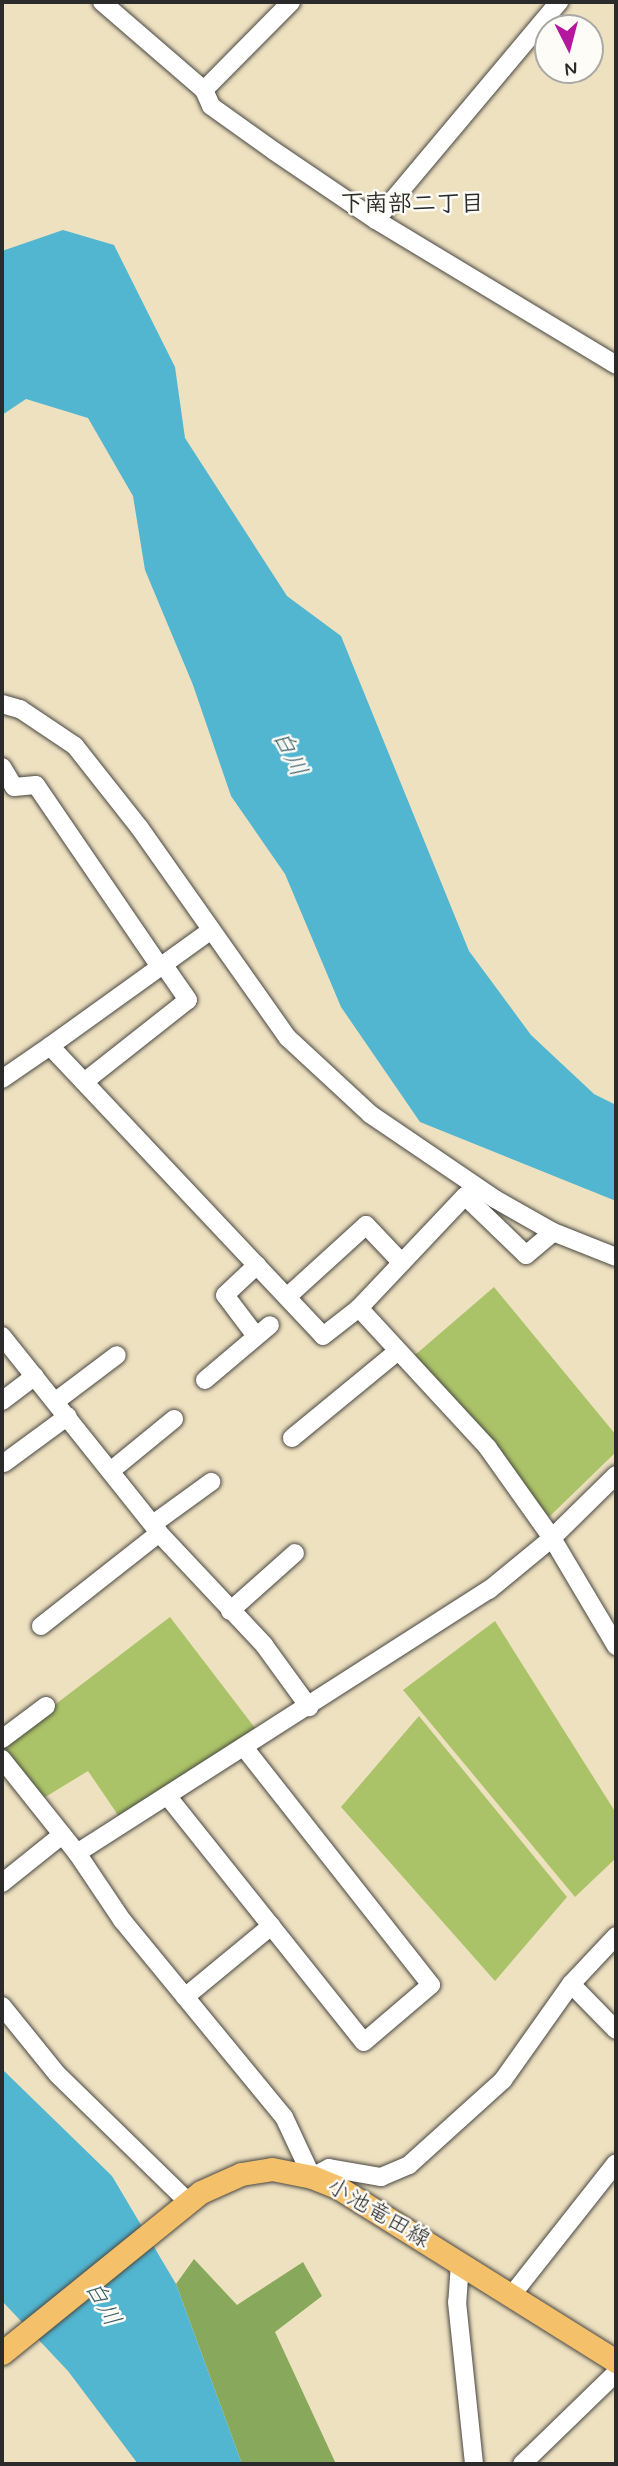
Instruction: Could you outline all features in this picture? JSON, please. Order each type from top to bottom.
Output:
[{"type":"main road","name":"小池竜田線","points":[[6,2350],[161,2221],[188,2202],[241,2174],[272,2169],[312,2176],[380,2211],[616,2361]]},
{"type":"street","points":[[102,2],[204,90],[211,106],[376,220],[616,365]]},
{"type":"street","points":[[204,90],[291,2]]},
{"type":"street","points":[[376,220],[559,2]]},
{"type":"street","points":[[2,704],[20,709],[75,746],[139,827],[288,1038],[370,1114],[447,1168],[553,1232],[616,1257]]},
{"type":"street","points":[[2,767],[14,787],[36,785],[188,1000],[84,1082]]},
{"type":"street","points":[[2,1079],[210,931]]},
{"type":"street","points":[[50,1046],[323,1336],[359,1308],[465,1196],[526,1255],[553,1232]]},
{"type":"street","points":[[287,1297],[366,1225],[402,1262]]},
{"type":"street","points":[[205,1380],[263,1331],[225,1296],[257,1265]]},
{"type":"street","points":[[359,1308],[488,1448],[552,1538],[616,1646]]},
{"type":"street","points":[[2,1336],[113,1469],[156,1528],[230,1611],[264,1644],[309,1707]]},
{"type":"street","points":[[292,1438],[398,1351]]},
{"type":"street","points":[[56,1401],[117,1355]]},
{"type":"street","points":[[2,1401],[35,1376]]},
{"type":"street","points":[[4,1463],[68,1416]]},
{"type":"street","points":[[113,1469],[174,1419]]},
{"type":"street","points":[[77,1853],[169,1798],[489,1590],[552,1538],[616,1475]]},
{"type":"street","points":[[41,1626],[211,1482]]},
{"type":"street","points":[[230,1611],[295,1553]]},
{"type":"street","points":[[2,1740],[46,1706]]},
{"type":"street","points":[[169,1798],[364,2042],[431,1985],[244,1747]]},
{"type":"street","points":[[3,1764],[77,1853],[122,1920],[288,2123],[312,2176],[329,2168],[381,2177],[408,2165],[503,2080],[571,1984],[616,1936]]},
{"type":"street","points":[[2,1883],[62,1835]]},
{"type":"street","points":[[185,1997],[271,1926]]},
{"type":"street","points":[[571,1984],[616,2030]]},
{"type":"street","points":[[2,2006],[57,2074],[188,2202]]},
{"type":"street","points":[[512,2296],[616,2163]]},
{"type":"street","points":[[460,2263],[457,2302],[474,2464]]},
{"type":"street","points":[[522,2464],[616,2373]]},
{"type":"green space","points":[[494,1287],[616,1435],[616,1452],[549,1517],[415,1355]]},
{"type":"green space","points":[[170,1617],[255,1728],[188,1777],[120,1818],[88,1771],[42,1799],[2,1745]]},
{"type":"green space","points":[[495,1621],[616,1813],[616,1858],[575,1897],[403,1690]]},
{"type":"green space","points":[[419,1716],[567,1897],[495,1981],[341,1807]]},
{"type":"green space","points":[[194,2259],[237,2305],[303,2262],[322,2296],[275,2332],[336,2464],[242,2464],[176,2284]]},
{"type":"water","name":"白川","points":[[63,230],[114,245],[175,367],[185,438],[287,596],[341,636],[469,951],[531,1035],[594,1094],[616,1105],[616,1201],[420,1122],[341,1007],[285,874],[231,796],[193,685],[145,570],[133,496],[88,418],[26,399],[2,415],[2,251]]},
{"type":"water","name":"白川","points":[[2,2069],[112,2176],[176,2284],[242,2464],[138,2464],[68,2371],[2,2301]]},
{"type":"district","name":"下南部二丁目","points":[[412,205]]}]
